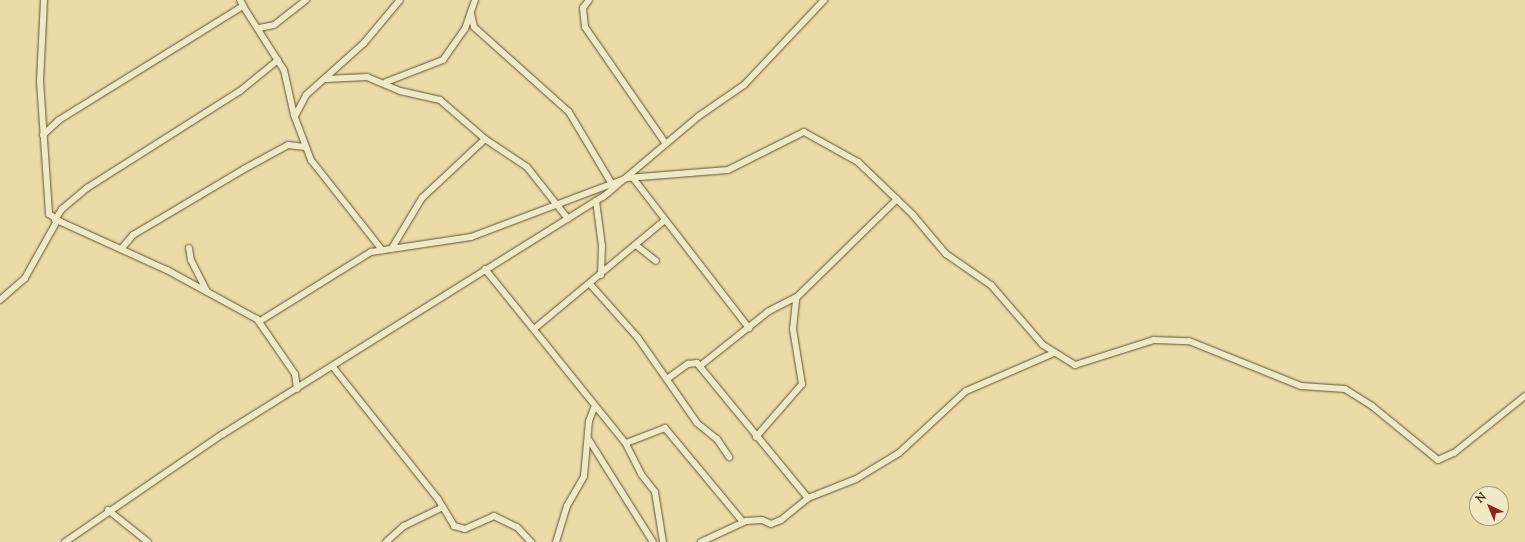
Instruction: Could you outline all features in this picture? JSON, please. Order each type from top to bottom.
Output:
[{"type":"street","points":[[44,0],[40,58],[46,200],[48,211],[56,220],[122,248],[260,321],[295,374],[297,389]]},
{"type":"street","points":[[240,0],[284,70],[294,117],[305,147],[347,208],[382,250]]},
{"type":"street","points":[[258,28],[274,26],[306,0]]},
{"type":"street","points":[[294,117],[306,95],[326,79],[378,28],[400,0]]},
{"type":"street","points":[[386,82],[443,60],[465,30],[475,0]]},
{"type":"street","points":[[589,0],[583,8],[585,27],[666,144]]},
{"type":"street","points":[[65,542],[108,510],[485,269],[596,202],[630,178],[666,144],[744,85],[824,0]]},
{"type":"street","points":[[44,135],[59,120],[244,7]]},
{"type":"street","points":[[471,13],[474,27],[569,112],[612,184]]},
{"type":"street","points":[[0,300],[25,278],[62,209],[87,188],[240,91],[278,60]]},
{"type":"street","points":[[326,79],[367,77],[386,82],[400,91],[440,100],[485,138],[527,167],[557,203],[568,219]]},
{"type":"street","points":[[260,321],[364,255],[392,248],[470,237],[557,203],[630,178],[728,170],[804,132],[858,162],[897,199],[946,254],[985,279],[1054,353],[1075,365],[1084,364],[1136,344],[1170,339],[1189,341],[1301,386],[1333,386],[1351,392],[1438,460],[1454,453],[1525,396]]},
{"type":"street","points":[[392,248],[422,198],[485,138]]},
{"type":"street","points":[[122,248],[133,235],[244,169],[288,145],[305,147]]},
{"type":"street","points":[[630,178],[665,220],[749,328]]},
{"type":"street","points":[[700,366],[775,307],[796,298],[897,199]]},
{"type":"street","points":[[596,202],[602,246],[601,275]]},
{"type":"street","points":[[534,329],[637,246],[665,220]]},
{"type":"street","points":[[637,246],[656,261]]},
{"type":"street","points":[[189,248],[191,260],[207,292]]},
{"type":"street","points":[[485,269],[534,329],[594,408],[626,443],[641,474],[655,492],[663,542]]},
{"type":"street","points":[[590,284],[602,294],[667,379],[697,423],[717,439],[729,457]]},
{"type":"street","points":[[756,437],[802,384],[793,329],[796,298]]},
{"type":"street","points":[[701,542],[714,539],[743,522],[762,520],[772,524],[808,498],[856,479],[899,453],[966,391],[1054,353]]},
{"type":"street","points":[[667,379],[693,361],[700,366],[756,437],[808,498]]},
{"type":"street","points":[[333,367],[443,507],[450,521],[464,530],[494,516],[516,527],[531,542]]},
{"type":"street","points":[[556,542],[567,506],[584,476],[594,408]]},
{"type":"street","points":[[626,443],[665,428],[743,522]]},
{"type":"street","points":[[589,440],[653,542]]},
{"type":"street","points":[[386,542],[404,526],[443,507]]},
{"type":"street","points":[[108,510],[148,542]]}]
